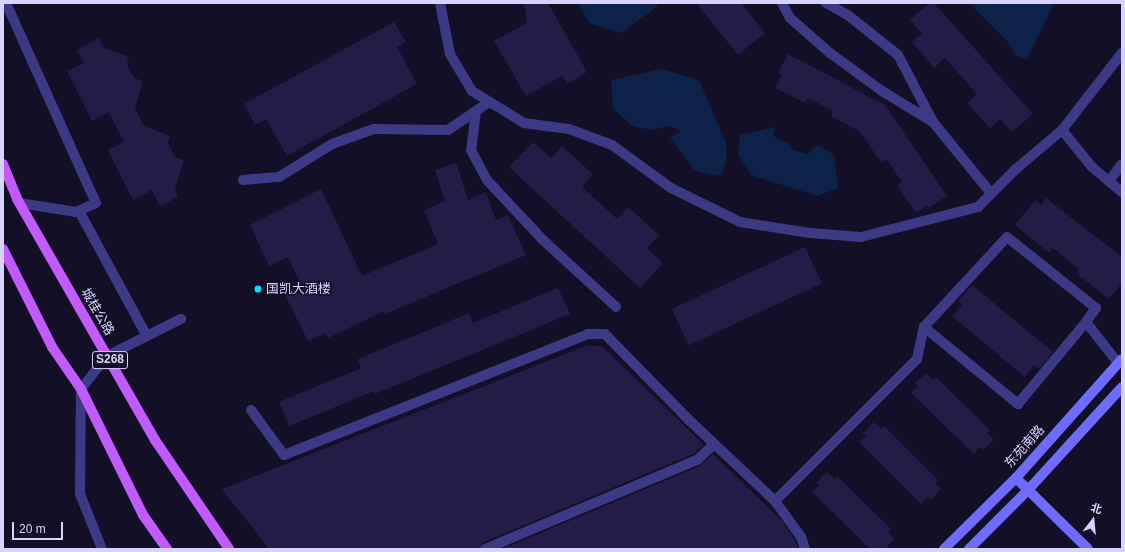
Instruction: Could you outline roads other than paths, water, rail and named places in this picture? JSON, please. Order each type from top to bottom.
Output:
[{"type":"main road","name":"城桂公路","points":[[3,164],[20,203],[155,440],[229,549]]},
{"type":"main road","name":"S268","points":[[3,249],[52,347],[81,389],[143,515],[167,549]]},
{"type":"street","points":[[6,3],[96,203],[79,210],[20,203]]},
{"type":"street","points":[[440,3],[450,54],[472,91],[524,123],[569,129],[612,145],[671,188],[740,222],[810,233],[861,237],[978,207],[991,193],[1062,130],[1122,53]]},
{"type":"street","points":[[782,3],[790,18],[830,53],[882,91],[934,122]]},
{"type":"street","points":[[826,3],[849,16],[898,55],[934,122],[991,193]]},
{"type":"street","points":[[243,180],[279,178],[332,144],[374,129],[448,130],[489,102]]},
{"type":"street","points":[[476,111],[471,150],[487,180],[543,240],[616,307]]},
{"type":"street","points":[[1062,130],[1092,167],[1122,192]]},
{"type":"street","points":[[1109,181],[1122,164]]},
{"type":"street","points":[[79,210],[147,336]]},
{"type":"street","points":[[775,501],[917,359],[924,327],[1007,237],[1096,308],[1018,404],[924,327]]},
{"type":"street","points":[[102,549],[80,494],[81,389],[107,356],[181,318]]},
{"type":"street","points":[[1086,322],[1120,361]]},
{"type":"street","points":[[251,410],[284,455],[588,334],[604,334],[714,444],[775,501],[802,537],[805,549]]},
{"type":"street","name":"东苑南路","points":[[944,549],[1016,478],[1120,361]]},
{"type":"street","points":[[969,549],[1028,490],[1122,387]]},
{"type":"street","points":[[485,549],[697,460],[714,444]]},
{"type":"street","points":[[1016,478],[1088,549]]},
{"type":"water","points":[[578,3],[658,3],[658,6],[621,33],[589,23]]},
{"type":"water","points":[[969,3],[1054,3],[1027,60],[1015,55],[1007,41]]},
{"type":"water","points":[[662,69],[699,80],[726,143],[727,157],[723,172],[716,176],[694,170],[670,138],[681,131],[668,126],[653,130],[634,127],[613,109],[611,80]]},
{"type":"water","points":[[775,127],[773,136],[788,143],[793,150],[808,154],[818,145],[834,155],[838,188],[817,196],[751,175],[738,155],[740,135]]},
{"type":"place","name":"国凯大酒楼","points":[[258,289]]}]
